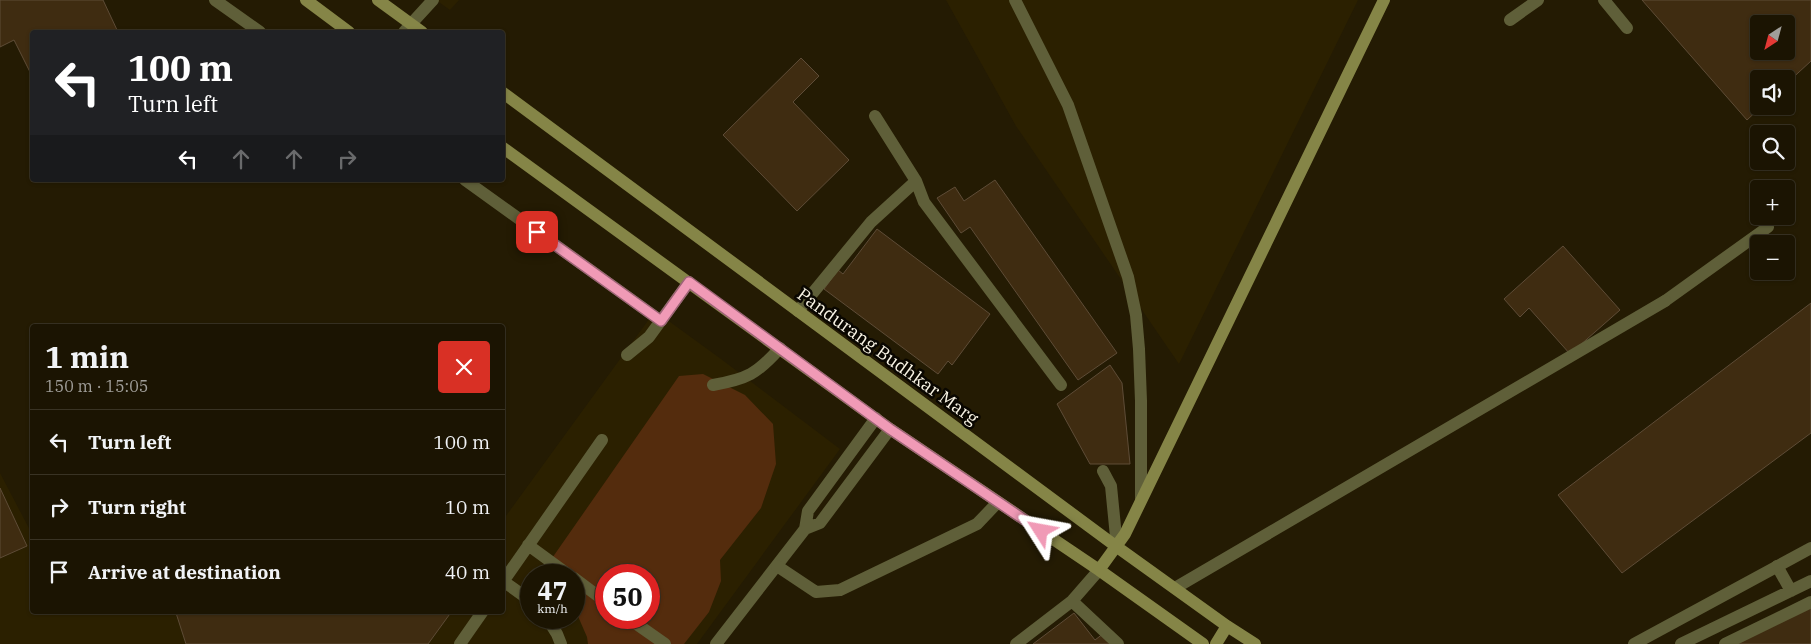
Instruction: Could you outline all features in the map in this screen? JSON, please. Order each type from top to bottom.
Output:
[{"type":"main road","points":[[306,0],[346,30]]},
{"type":"main road","points":[[378,0],[407,28]]},
{"type":"main road","points":[[1099,570],[1125,534],[1384,0]]},
{"type":"main road","name":"Pandurang Budhkar Marg","points":[[505,94],[1117,547],[1255,644]]},
{"type":"main road","points":[[505,150],[890,429],[1099,570],[1203,644]]},
{"type":"main road","points":[[1216,644],[1227,626]]},
{"type":"street","points":[[214,0],[257,30]]},
{"type":"street","points":[[407,28],[432,0]]},
{"type":"street","points":[[1015,0],[1068,105],[1128,277],[1136,315],[1139,349],[1141,499]]},
{"type":"street","points":[[1510,20],[1538,0]]},
{"type":"street","points":[[1604,0],[1627,28]]},
{"type":"street","points":[[875,116],[916,181],[924,202],[1061,385]]},
{"type":"street","points":[[798,311],[871,222],[916,181]]},
{"type":"street","points":[[478,184],[661,321]]},
{"type":"street","points":[[1175,588],[1665,301],[1768,227]]},
{"type":"street","points":[[627,355],[649,337],[689,282]]},
{"type":"street","points":[[713,385],[749,376],[764,366],[780,348]]},
{"type":"street","points":[[716,644],[805,529],[808,512],[876,418]]},
{"type":"street","points":[[805,529],[820,523],[890,429]]},
{"type":"street","points":[[505,579],[602,440]]},
{"type":"street","points":[[1103,471],[1111,486],[1117,547]]},
{"type":"street","points":[[776,566],[816,592],[840,590],[977,524],[998,502]]},
{"type":"street","points":[[528,545],[554,564]]},
{"type":"street","points":[[1634,644],[1811,548]]},
{"type":"street","points":[[1778,566],[1791,591]]},
{"type":"street","points":[[1016,644],[1072,601],[1099,570]]},
{"type":"street","points":[[1681,644],[1811,581]]},
{"type":"street","points":[[505,583],[520,594]]},
{"type":"street","points":[[1072,601],[1118,644]]},
{"type":"street","points":[[1725,644],[1811,602]]},
{"type":"street","points":[[460,644],[481,614]]},
{"type":"street","points":[[554,629],[560,644]]},
{"type":"street","points":[[644,629],[665,644]]},
{"type":"shaded area","points":[[436,0],[459,0],[450,10]]},
{"type":"shaded area","points":[[946,0],[1358,0],[1179,364],[1016,126]]},
{"type":"shaded area","points":[[655,311],[840,449],[697,644],[0,644],[0,473],[30,530],[30,614],[505,614],[505,517]]},
{"type":"shaded area","points":[[703,374],[745,395],[773,424],[776,464],[761,508],[720,560],[721,581],[709,612],[684,644],[588,644],[584,629],[585,564],[548,564],[679,376]]},
{"type":"building","points":[[0,0],[103,0],[117,30],[30,30],[30,72],[14,40],[0,47]]},
{"type":"building","points":[[1642,0],[1811,0],[1811,61],[1795,76],[1795,70],[1750,70],[1750,115],[1752,115],[1747,120]]},
{"type":"building","points":[[801,58],[819,76],[793,102],[849,160],[797,211],[723,135]]},
{"type":"building","points":[[995,180],[1117,353],[1078,380],[970,227],[961,233],[937,198],[955,187],[964,201]]},
{"type":"building","points":[[877,229],[990,314],[952,365],[948,361],[938,374],[824,289],[838,270],[843,274]]},
{"type":"building","points":[[1563,246],[1620,310],[1570,354],[1529,308],[1520,317],[1504,299]]},
{"type":"building","points":[[1811,303],[1811,433],[1622,573],[1558,495]]},
{"type":"building","points":[[1110,365],[1122,383],[1130,464],[1090,464],[1057,404]]},
{"type":"building","points":[[0,488],[27,546],[0,558]]},
{"type":"building","points":[[1811,607],[1811,644],[1736,644]]},
{"type":"building","points":[[1074,613],[1095,640],[1104,633],[1114,644],[1033,644]]},
{"type":"building","points":[[176,614],[450,614],[428,644],[186,644]]},
{"type":"route","points":[[537,232],[661,321],[689,282],[890,429],[1041,531]]}]
